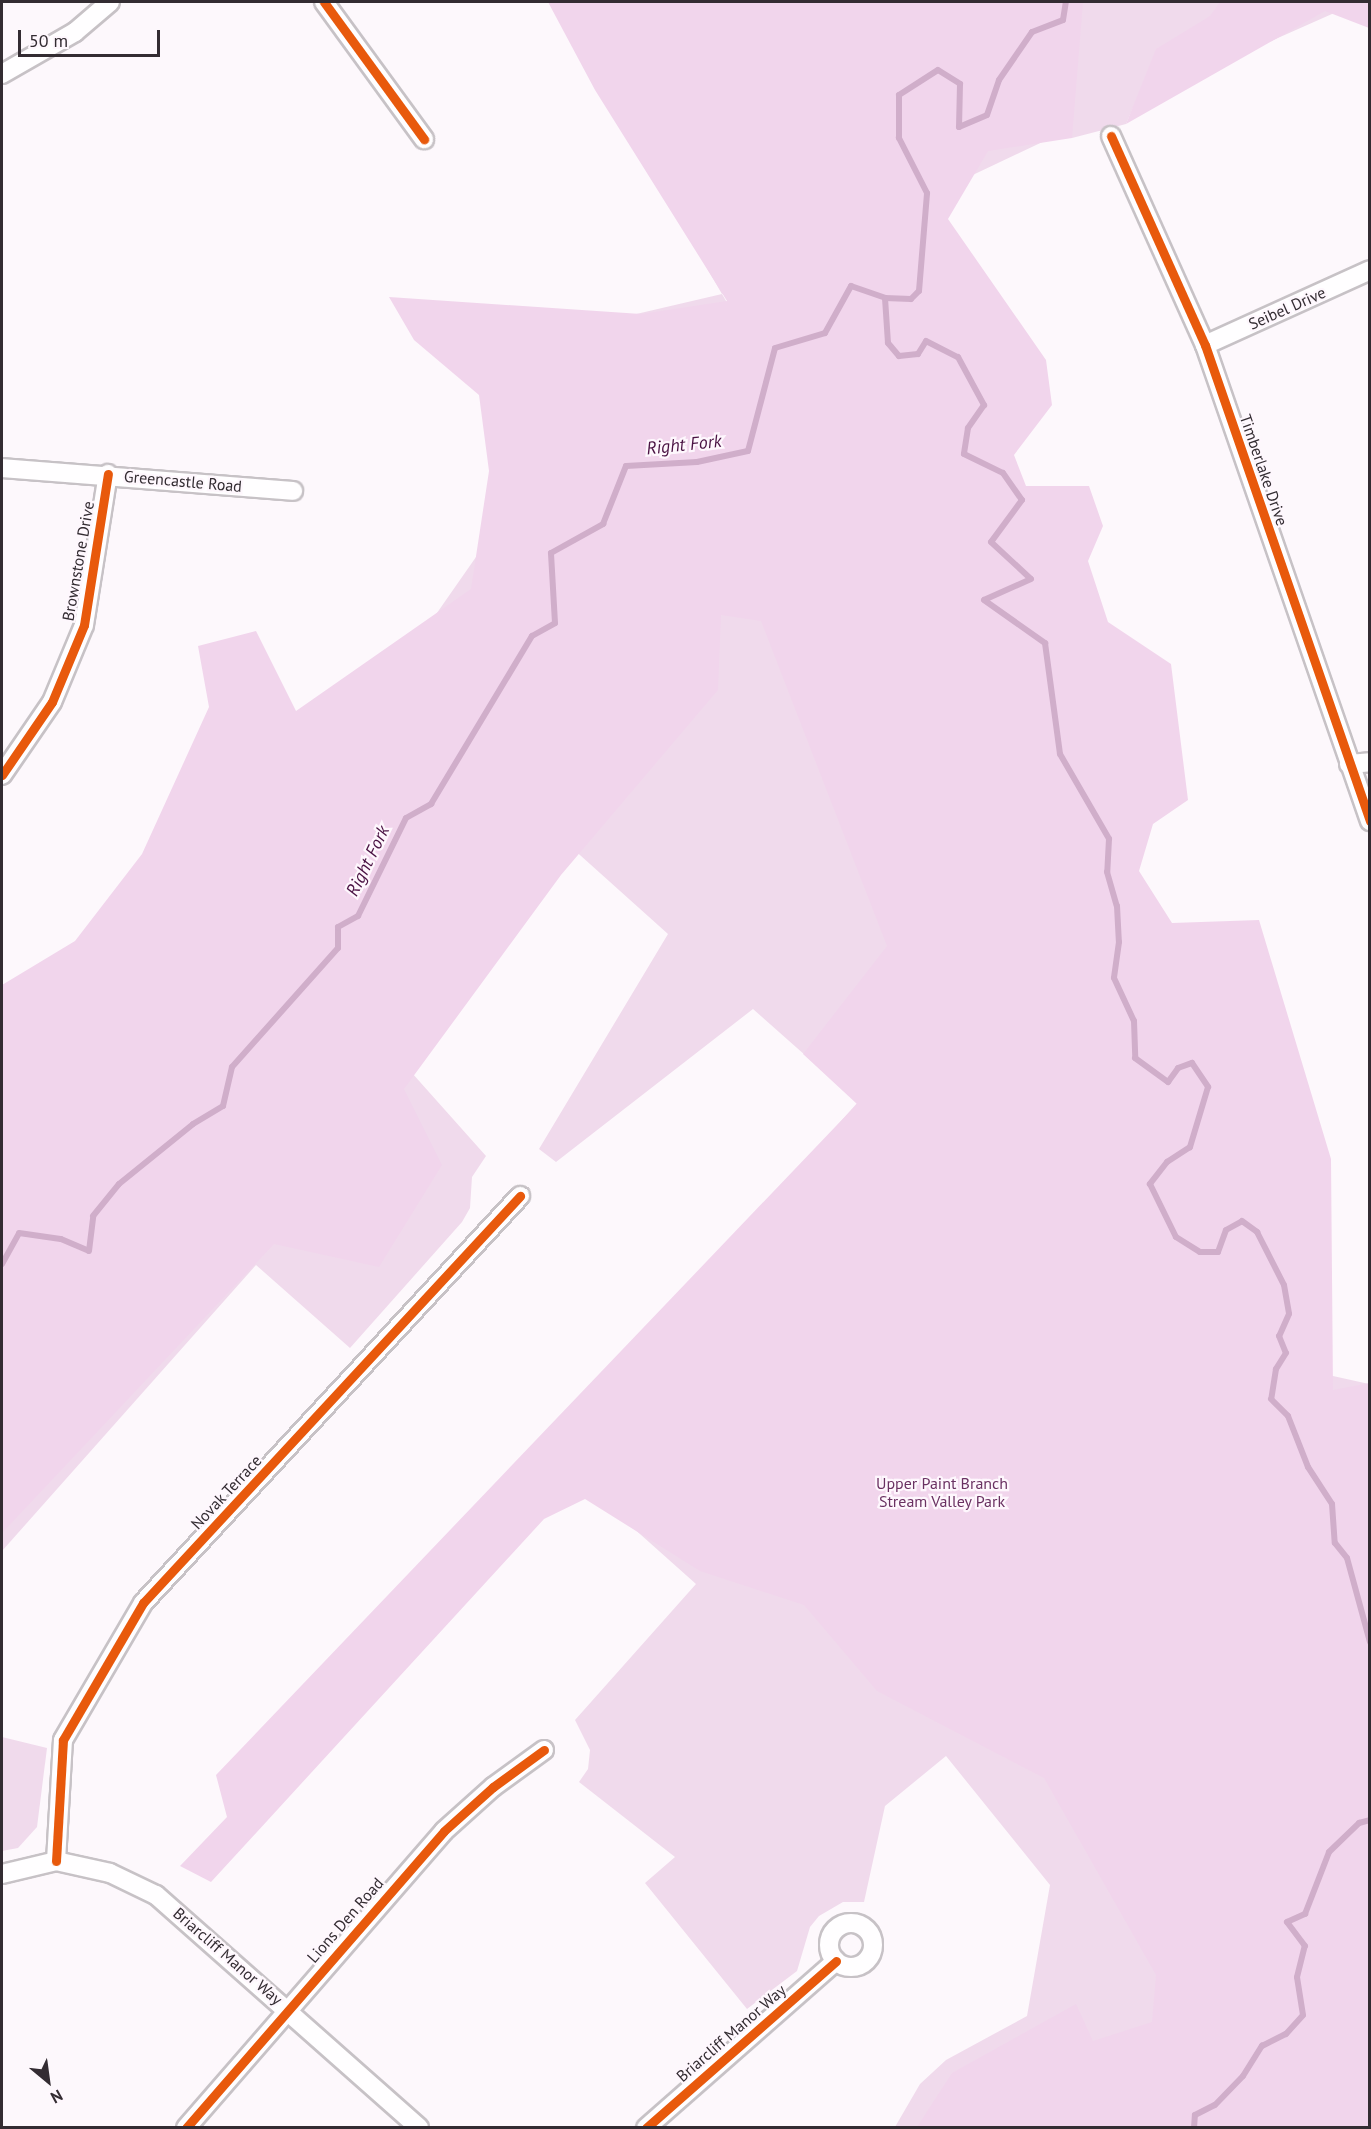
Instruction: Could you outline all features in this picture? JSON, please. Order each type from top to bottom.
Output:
[{"type":"street","points":[[2,74],[75,32],[110,2]]},
{"type":"street","points":[[324,2],[424,139]]},
{"type":"street","name":"Timberlake Drive","points":[[1111,136],[1205,345],[1370,821]]},
{"type":"street","name":"Seibel Drive","points":[[1205,345],[1370,270]]},
{"type":"street","name":"Greencastle Road","points":[[2,468],[108,474],[292,491]]},
{"type":"street","name":"Brownstone Drive","points":[[2,775],[51,702],[84,625],[108,474]]},
{"type":"street","points":[[1349,764],[1370,762]]},
{"type":"street","name":"Novak Terrace","points":[[56,1861],[63,1740],[143,1604],[520,1196]]},
{"type":"street","name":"Lions Den Road","points":[[186,2127],[444,1831],[493,1787],[544,1750]]},
{"type":"street","name":"Briarcliff Manor Way","points":[[2,1874],[56,1861],[110,1873],[156,1894],[288,2008],[419,2127]]},
{"type":"street","name":"Briarcliff Manor Way","points":[[646,2127],[836,1961]]},
{"type":"green space","name":"Upper Paint Branch Stream Valley Park","points":[[548,2],[1083,2],[1072,138],[988,151],[948,219],[1046,360],[1052,405],[1014,455],[1026,486],[1089,486],[1103,526],[1088,561],[1108,622],[1171,664],[1188,800],[1153,824],[1139,871],[1172,923],[1259,920],[1331,1159],[1333,1390],[1370,1383],[1369,2127],[917,2127],[952,2073],[1076,2004],[1093,2041],[1152,2022],[1156,1975],[1044,1778],[877,1691],[804,1605],[700,1571],[585,1499],[544,1519],[211,1882],[180,1866],[227,1817],[216,1775],[857,1104],[803,1054],[887,946],[761,621],[721,615],[718,690],[561,875],[404,1089],[442,1165],[379,1267],[274,1244],[2,1533],[2,985],[75,941],[142,854],[209,707],[198,646],[256,631],[296,711],[471,589],[489,471],[479,395],[414,340],[389,297],[641,314],[727,301],[595,90]]},
{"type":"green space","points":[[552,2],[1359,2],[1136,101],[1126,124],[1072,138],[1072,128],[722,294]]},
{"type":"green space","points":[[1220,2],[1369,2],[1369,28],[1325,11],[1126,124],[1156,49],[1210,16]]},
{"type":"green space","name":"Upper Paint Branch Stream Valley Park","points":[[722,294],[1060,876],[1154,1336],[1369,1384],[1369,2127],[895,2127],[920,2084],[946,2060],[1027,2016],[1050,1885],[946,1756],[885,1806],[864,1902],[843,1902],[819,1916],[810,1927],[797,1971],[747,2009],[645,1883],[675,1857],[579,1782],[588,1769],[590,1750],[575,1720],[696,1584],[548,1452],[858,1102],[753,1009],[556,1162],[539,1149],[668,934],[571,847],[412,1073],[486,1156],[472,1177],[470,1208],[462,1222],[350,1348],[256,1265],[2,1551],[2,1167],[123,1063],[619,352],[602,322]]},
{"type":"green space","points":[[2,1737],[47,1748],[37,1827],[18,1848],[2,1851]]},
{"type":"waterway","name":"Right Fork","points":[[2,1264],[19,1233],[61,1239],[89,1251],[93,1216],[119,1184],[193,1124],[223,1106],[232,1067],[338,948],[338,927],[358,916],[406,818],[431,804],[532,636],[555,623],[551,553],[603,524],[626,466],[697,462],[748,451],[775,348],[825,333],[851,286],[885,298],[911,299],[919,291],[927,193],[899,138],[899,95],[938,70],[960,84],[959,127],[987,115],[999,80],[1032,32],[1063,20],[1066,2]]},
{"type":"waterway","points":[[885,298],[888,343],[899,356],[918,354],[926,341],[958,357],[984,405],[968,428],[964,454],[1003,473],[1022,500],[991,542],[1031,579],[984,600],[1045,643],[1060,754],[1109,839],[1107,872],[1117,906],[1119,942],[1114,978],[1134,1021],[1135,1058],[1168,1082],[1178,1068],[1192,1063],[1208,1087],[1190,1147],[1167,1162],[1150,1184],[1176,1237],[1200,1252],[1218,1252],[1226,1230],[1242,1221],[1257,1232],[1284,1285],[1289,1314],[1279,1336],[1286,1353],[1276,1369],[1271,1399],[1288,1416],[1308,1467],[1332,1504],[1335,1543],[1347,1558],[1370,1642]]},
{"type":"waterway","points":[[1194,2128],[1195,2115],[1215,2105],[1243,2076],[1262,2046],[1286,2034],[1303,2015],[1297,1977],[1305,1946],[1287,1922],[1305,1914],[1329,1852],[1359,1823],[1370,1820]]},
{"type":"cycle path","points":[[324,2],[424,139]]},
{"type":"cycle path","points":[[1111,136],[1205,345],[1370,821]]},
{"type":"cycle path","points":[[2,775],[52,702],[84,625],[108,474]]},
{"type":"cycle path","points":[[56,1861],[63,1740],[143,1603],[520,1196]]},
{"type":"cycle path","points":[[186,2128],[444,1831],[493,1787],[544,1750]]},
{"type":"cycle path","points":[[646,2128],[836,1961]]}]
